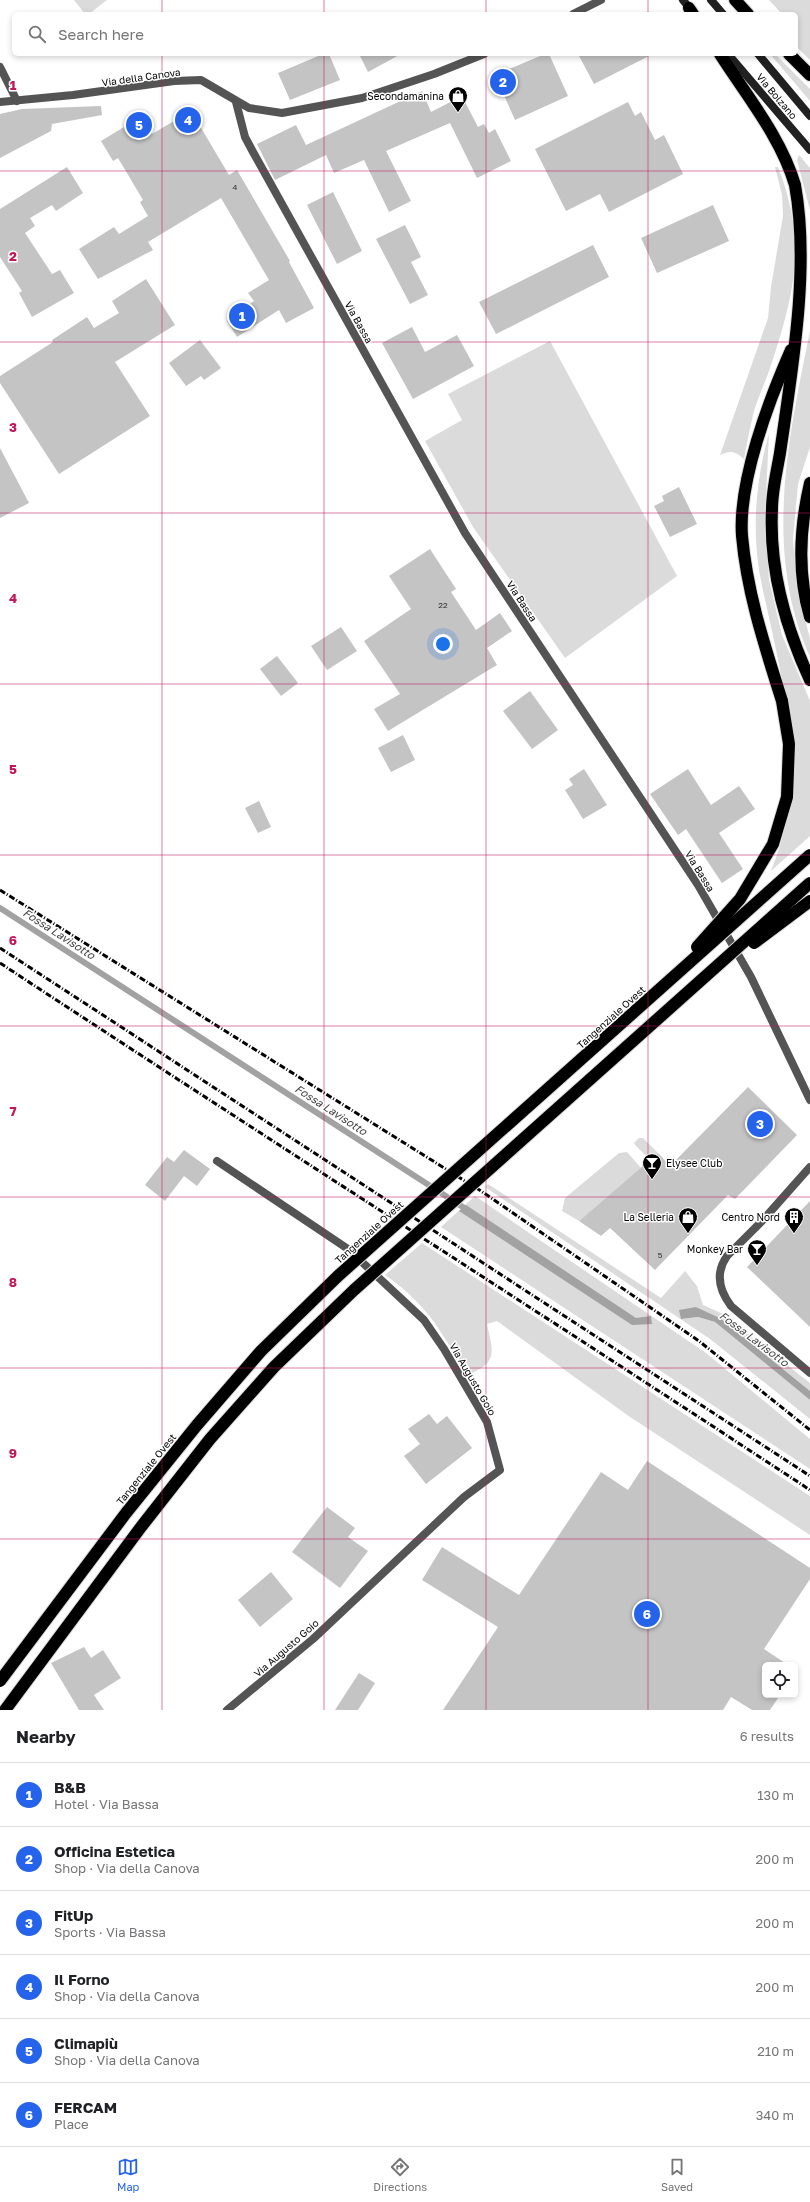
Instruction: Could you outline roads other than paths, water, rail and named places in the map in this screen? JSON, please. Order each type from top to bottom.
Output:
[{"type":"highway","points":[[735,0],[746,12]]},
{"type":"highway","points":[[721,56],[764,122],[787,163],[801,213],[804,238],[798,335],[772,508],[772,531],[774,570],[784,611],[796,649],[810,680]]},
{"type":"highway","points":[[791,56],[810,75]]},
{"type":"highway","points":[[658,991],[740,899],[773,844],[787,797],[789,744],[782,701],[752,604],[742,535],[745,491],[761,428],[775,386],[798,335]]},
{"type":"highway","points":[[810,483],[802,528],[804,589],[810,617]]},
{"type":"highway","name":"Tangenziale Ovest","points":[[0,1681],[126,1513],[261,1351],[338,1276],[810,855]]},
{"type":"highway","points":[[5,1710],[145,1521],[210,1439],[274,1368],[354,1290],[810,883]]},
{"type":"highway","points":[[684,996],[810,901]]},
{"type":"main road","points":[[711,0],[721,12]]},
{"type":"main road","name":"Via Bolzano","points":[[730,56],[810,150]]},
{"type":"main road","name":"Via Bolzano","points":[[760,56],[810,116]]},
{"type":"street","points":[[577,12],[601,0]]},
{"type":"street","name":"Via della Canova","points":[[0,102],[121,90],[174,81],[201,80],[236,102],[249,108],[282,113],[331,105],[390,90],[479,56]]},
{"type":"street","points":[[0,67],[17,101]]},
{"type":"street","name":"Via Bassa","points":[[236,102],[245,137],[465,532],[698,885],[751,977],[810,1100]]},
{"type":"street","name":"Via Augusto Goio","points":[[217,1161],[348,1249],[424,1320],[444,1349],[487,1422],[500,1470],[464,1497],[313,1639],[227,1710]]},
{"type":"street","points":[[810,1167],[763,1220],[727,1256],[722,1263],[719,1277],[724,1295],[731,1306],[810,1373]]},
{"type":"waterway","name":"Fossa Lavisotto","points":[[0,908],[469,1211]]},
{"type":"railway","points":[[0,890],[481,1191],[699,1341],[810,1430]]},
{"type":"railway","points":[[0,948],[810,1476]]},
{"type":"railway","points":[[0,963],[810,1490]]},
{"type":"place","name":"Officina Estetica","points":[[503,82]]},
{"type":"place","name":"Secondamanina","points":[[458,113]]},
{"type":"place","name":"Il Forno","points":[[188,120]]},
{"type":"place","name":"Climapiù","points":[[139,125]]},
{"type":"place","name":"B&B","points":[[242,316]]},
{"type":"place","name":"FitUp","points":[[760,1124]]},
{"type":"place","name":"Elysee Club","points":[[652,1180]]},
{"type":"place","name":"La Selleria","points":[[688,1234]]},
{"type":"place","name":"Centro Nord","points":[[794,1234]]},
{"type":"place","name":"Monkey Bar","points":[[757,1266]]},
{"type":"place","name":"FERCAM","points":[[647,1614]]}]
